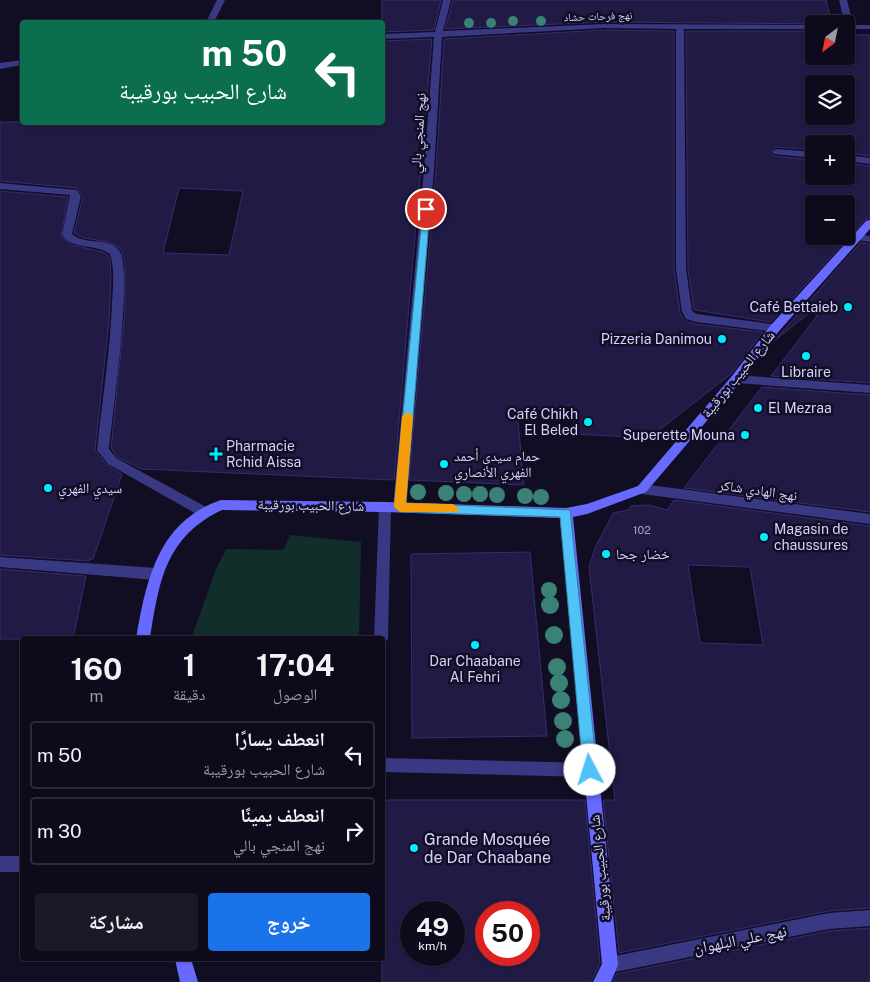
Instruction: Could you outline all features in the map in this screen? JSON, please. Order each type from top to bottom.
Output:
[{"type":"main road","name":"شارع الحبيب بورقيبة","points":[[144,636],[156,574],[169,546],[184,528],[204,512],[221,505],[385,506],[566,513],[602,505],[642,489],[736,379],[775,328],[870,223]]},
{"type":"main road","name":"شارع الحبيب بورقيبة","points":[[566,513],[610,965]]},
{"type":"main road","points":[[184,961],[189,982]]},
{"type":"main road","points":[[602,982],[610,965]]},
{"type":"street","points":[[211,20],[221,0]]},
{"type":"street","name":"نهج المنجي بالي","points":[[400,507],[429,170],[438,36],[447,0]]},
{"type":"street","points":[[843,0],[845,15]]},
{"type":"street","name":"نهج فرحات حشاد","points":[[385,38],[604,26],[805,27]]},
{"type":"street","points":[[680,26],[681,269],[687,312],[690,316],[696,318],[775,328]]},
{"type":"street","points":[[855,27],[870,27]]},
{"type":"street","points":[[0,66],[20,63]]},
{"type":"street","points":[[778,152],[805,154]]},
{"type":"street","points":[[855,159],[870,161]]},
{"type":"street","points":[[0,186],[74,192],[76,196],[67,236],[76,243],[102,246],[115,252],[119,266],[116,340],[103,450],[112,461],[204,512]]},
{"type":"street","points":[[856,237],[870,239]]},
{"type":"street","points":[[736,379],[870,389]]},
{"type":"street","name":"نهج الهادي شاكر","points":[[642,489],[870,519]]},
{"type":"street","points":[[381,636],[385,506]]},
{"type":"street","points":[[0,562],[156,574]]},
{"type":"street","points":[[385,765],[590,770]]},
{"type":"street","points":[[0,864],[20,864]]},
{"type":"street","name":"نهج علي البلهوان","points":[[610,965],[829,921],[870,918]]},
{"type":"green space","points":[[290,535],[361,542],[359,636],[192,636],[216,569],[226,549],[283,550]]},
{"type":"building","points":[[382,0],[441,0],[434,30],[385,32],[385,20],[382,20]]},
{"type":"building","points":[[453,0],[826,0],[830,15],[805,15],[805,24],[604,22],[445,29]]},
{"type":"building","points":[[604,30],[674,31],[674,269],[680,313],[685,321],[695,324],[763,332],[731,374],[654,434],[630,437],[575,434],[572,405],[517,411],[524,485],[409,480],[436,170],[444,39]]},
{"type":"building","points":[[686,31],[805,31],[805,65],[855,65],[855,35],[870,35],[870,156],[855,154],[855,135],[805,135],[805,149],[777,147],[770,152],[774,156],[805,159],[805,185],[855,185],[855,164],[870,166],[870,218],[865,220],[855,231],[855,195],[805,195],[805,245],[842,245],[771,322],[694,310],[688,269]]},
{"type":"building","points":[[432,39],[394,480],[141,469],[117,457],[111,448],[125,312],[125,262],[121,249],[109,242],[84,238],[74,233],[83,196],[77,188],[0,181],[0,122],[20,122],[20,125],[385,125],[385,41]],"holes":[[[179,188],[243,191],[229,255],[163,253]]]},
{"type":"building","points":[[0,191],[68,197],[61,236],[72,245],[103,252],[108,255],[110,260],[109,322],[95,450],[107,465],[122,474],[93,559],[89,559],[89,561],[0,555]]},
{"type":"building","points":[[861,242],[870,244],[870,383],[771,376],[817,316],[812,311],[774,341]]},
{"type":"building","points":[[762,387],[870,395],[870,512],[684,488]]},
{"type":"building","points":[[674,500],[870,526],[870,908],[829,911],[619,953],[603,800],[615,800],[589,567],[595,548],[613,513],[629,510],[631,506],[649,505],[667,510]],"holes":[[[688,565],[750,567],[763,645],[700,643]]]},
{"type":"building","name":"Dar Chaabane Al Fehri","points":[[530,552],[547,736],[412,738],[411,554]]},
{"type":"building","points":[[0,569],[86,576],[74,636],[20,636],[20,639],[0,639]]},
{"type":"building","points":[[385,800],[585,800],[600,964],[591,982],[382,982],[382,961],[385,961]]},
{"type":"building","points":[[870,928],[870,982],[613,982],[616,974],[829,931]]},
{"type":"slow traffic","points":[[408,416],[400,507],[453,509]]},
{"type":"place","name":"Café Bettaieb","points":[[848,307]]},
{"type":"place","name":"Pizzeria Danimou","points":[[722,339]]},
{"type":"place","name":"Libraire","points":[[806,356]]},
{"type":"place","name":"El Mezraa","points":[[758,408]]},
{"type":"place","name":"Café Chikh El Beled","points":[[588,422]]},
{"type":"place","name":"Superette Mouna","points":[[745,435]]},
{"type":"place","name":"Pharmacie Rchid Aissa","points":[[216,454]]},
{"type":"place","name":"حمام سيدي أحمد الفهري الأنصاري","points":[[444,464]]},
{"type":"place","name":"سيدي الفهري","points":[[48,488]]},
{"type":"place","name":"Magasin de chaussures","points":[[764,537]]},
{"type":"place","name":"خضار جحا","points":[[606,554]]},
{"type":"place","name":"Dar Chaabane Al Fehri","points":[[475,645]]},
{"type":"place","name":"Grande Mosquée de Dar Chaabane","points":[[414,848]]},
{"type":"route","points":[[426,209],[400,507],[566,513],[590,770]]}]
